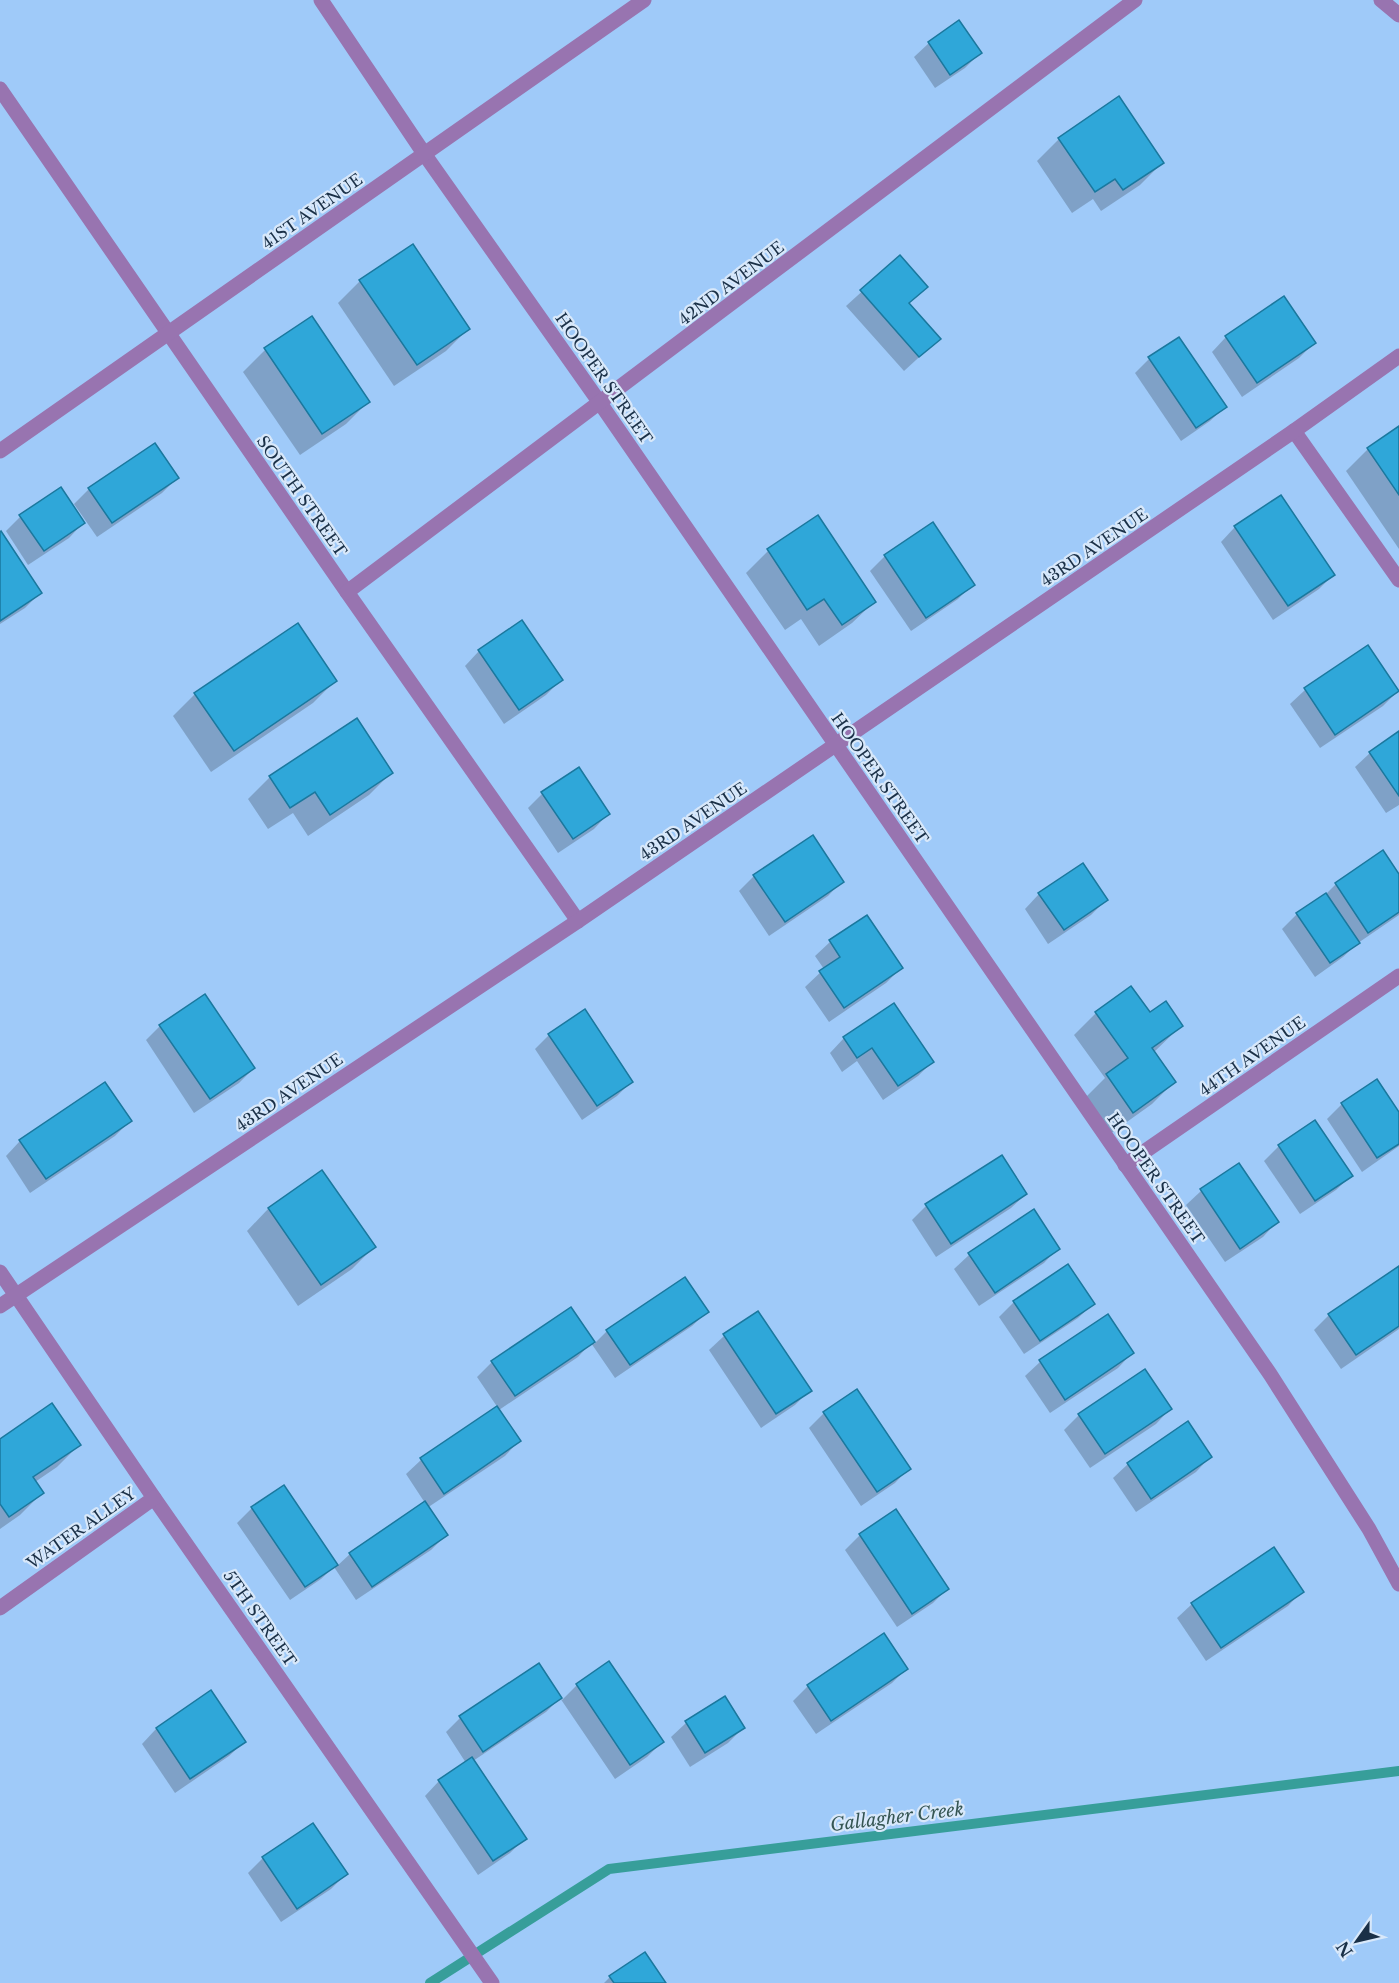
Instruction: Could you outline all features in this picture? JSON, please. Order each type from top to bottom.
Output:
[{"type":"street","name":"HOOPER STREET","points":[[321,0],[425,155],[600,403],[1270,1374],[1369,1529],[1399,1584]]},
{"type":"street","name":"41ST AVENUE","points":[[0,451],[644,0]]},
{"type":"street","name":"42ND AVENUE","points":[[347,592],[1135,0]]},
{"type":"street","points":[[1381,0],[1399,15]]},
{"type":"street","name":"SOUTH STREET","points":[[0,89],[347,592],[578,921]]},
{"type":"street","name":"43RD AVENUE","points":[[0,1306],[578,921],[836,746],[1399,357]]},
{"type":"street","points":[[1294,431],[1399,580]]},
{"type":"street","name":"44TH AVENUE","points":[[1125,1165],[1399,976]]},
{"type":"street","name":"5TH STREET","points":[[0,1272],[154,1498],[492,1983]]},
{"type":"street","name":"WATER ALLEY","points":[[0,1608],[154,1498]]},
{"type":"building","points":[[959,20],[982,53],[950,75],[928,42]]},
{"type":"building","points":[[1119,96],[1164,163],[1123,190],[1115,179],[1095,192],[1058,138]]},
{"type":"building","points":[[413,244],[470,329],[417,365],[359,280]]},
{"type":"building","points":[[900,255],[928,287],[909,303],[941,339],[919,357],[860,290]]},
{"type":"building","points":[[1284,296],[1316,343],[1257,383],[1225,336]]},
{"type":"building","points":[[312,316],[370,402],[322,434],[264,348]]},
{"type":"building","points":[[1179,337],[1227,407],[1196,428],[1148,357]]},
{"type":"building","points":[[1399,426],[1399,495],[1367,448]]},
{"type":"building","points":[[155,443],[179,478],[112,523],[88,488]]},
{"type":"building","points":[[61,487],[85,523],[44,551],[19,515]]},
{"type":"building","points":[[1281,495],[1335,575],[1288,606],[1234,526]]},
{"type":"building","points":[[818,515],[876,602],[842,625],[824,599],[807,610],[767,549]]},
{"type":"building","points":[[933,522],[975,585],[926,618],[884,555]]},
{"type":"building","points":[[0,532],[42,593],[0,621]]},
{"type":"building","points":[[522,620],[563,680],[519,710],[478,650]]},
{"type":"building","points":[[298,623],[337,681],[234,751],[194,693]]},
{"type":"building","points":[[1368,645],[1399,691],[1335,735],[1304,688]]},
{"type":"building","points":[[357,718],[393,773],[330,815],[315,792],[290,808],[269,776]]},
{"type":"building","points":[[1399,731],[1399,796],[1369,752]]},
{"type":"building","points":[[579,767],[610,814],[573,839],[541,792]]},
{"type":"building","points":[[813,835],[844,882],[785,922],[753,875]]},
{"type":"building","points":[[1383,850],[1399,874],[1399,912],[1368,933],[1335,883]]},
{"type":"building","points":[[1083,863],[1108,900],[1064,930],[1038,893]]},
{"type":"building","points":[[1326,893],[1360,943],[1330,963],[1296,913]]},
{"type":"building","points":[[867,915],[903,968],[844,1008],[819,971],[840,957],[829,940]]},
{"type":"building","points":[[1131,986],[1150,1012],[1166,1001],[1183,1026],[1152,1048],[1176,1082],[1133,1113],[1106,1074],[1128,1058],[1095,1012]]},
{"type":"building","points":[[205,994],[255,1068],[210,1099],[159,1025]]},
{"type":"building","points":[[894,1003],[934,1062],[898,1086],[872,1048],[857,1058],[843,1037]]},
{"type":"building","points":[[585,1009],[633,1082],[597,1106],[548,1034]]},
{"type":"building","points":[[1377,1079],[1399,1112],[1399,1144],[1377,1158],[1341,1103]]},
{"type":"building","points":[[105,1082],[132,1121],[46,1179],[19,1140]]},
{"type":"building","points":[[1315,1120],[1353,1176],[1315,1201],[1278,1145]]},
{"type":"building","points":[[1002,1155],[1027,1194],[951,1244],[925,1204]]},
{"type":"building","points":[[1239,1163],[1279,1222],[1240,1249],[1200,1189]]},
{"type":"building","points":[[322,1170],[376,1247],[321,1285],[268,1208]]},
{"type":"building","points":[[1034,1209],[1060,1249],[995,1293],[968,1253]]},
{"type":"building","points":[[1068,1264],[1095,1304],[1040,1341],[1013,1301]]},
{"type":"building","points":[[1399,1266],[1399,1326],[1356,1355],[1328,1314]]},
{"type":"building","points":[[685,1277],[709,1312],[630,1365],[606,1330]]},
{"type":"building","points":[[571,1307],[595,1342],[515,1396],[491,1361]]},
{"type":"building","points":[[758,1311],[812,1391],[776,1414],[723,1334]]},
{"type":"building","points":[[1108,1314],[1134,1353],[1065,1400],[1039,1360]]},
{"type":"building","points":[[1145,1369],[1172,1409],[1105,1454],[1078,1414]]},
{"type":"building","points":[[857,1389],[911,1469],[877,1492],[823,1412]]},
{"type":"building","points":[[52,1403],[81,1445],[33,1477],[44,1493],[9,1517],[0,1504],[0,1439]]},
{"type":"building","points":[[497,1406],[521,1441],[444,1494],[420,1458]]},
{"type":"building","points":[[1188,1421],[1212,1457],[1151,1499],[1127,1463]]},
{"type":"building","points":[[284,1485],[338,1565],[305,1587],[251,1507]]},
{"type":"building","points":[[425,1501],[448,1535],[372,1587],[349,1553]]},
{"type":"building","points":[[896,1509],[949,1589],[912,1614],[859,1534]]},
{"type":"building","points":[[1274,1547],[1304,1592],[1221,1648],[1191,1603]]},
{"type":"building","points":[[884,1633],[908,1669],[831,1721],[807,1685]]},
{"type":"building","points":[[609,1661],[664,1742],[630,1765],[576,1684]]},
{"type":"building","points":[[539,1663],[562,1698],[483,1752],[459,1716]]},
{"type":"building","points":[[211,1690],[246,1742],[190,1779],[156,1728]]},
{"type":"building","points":[[725,1696],[745,1728],[705,1753],[685,1721]]},
{"type":"building","points":[[472,1757],[527,1839],[493,1861],[438,1780]]},
{"type":"building","points":[[313,1823],[348,1874],[297,1909],[262,1857]]},
{"type":"building","points":[[645,1952],[666,1983],[614,1983],[609,1976]]},
{"type":"waterway","name":"Gallagher Creek","points":[[430,1983],[609,1869],[1399,1771]]}]
